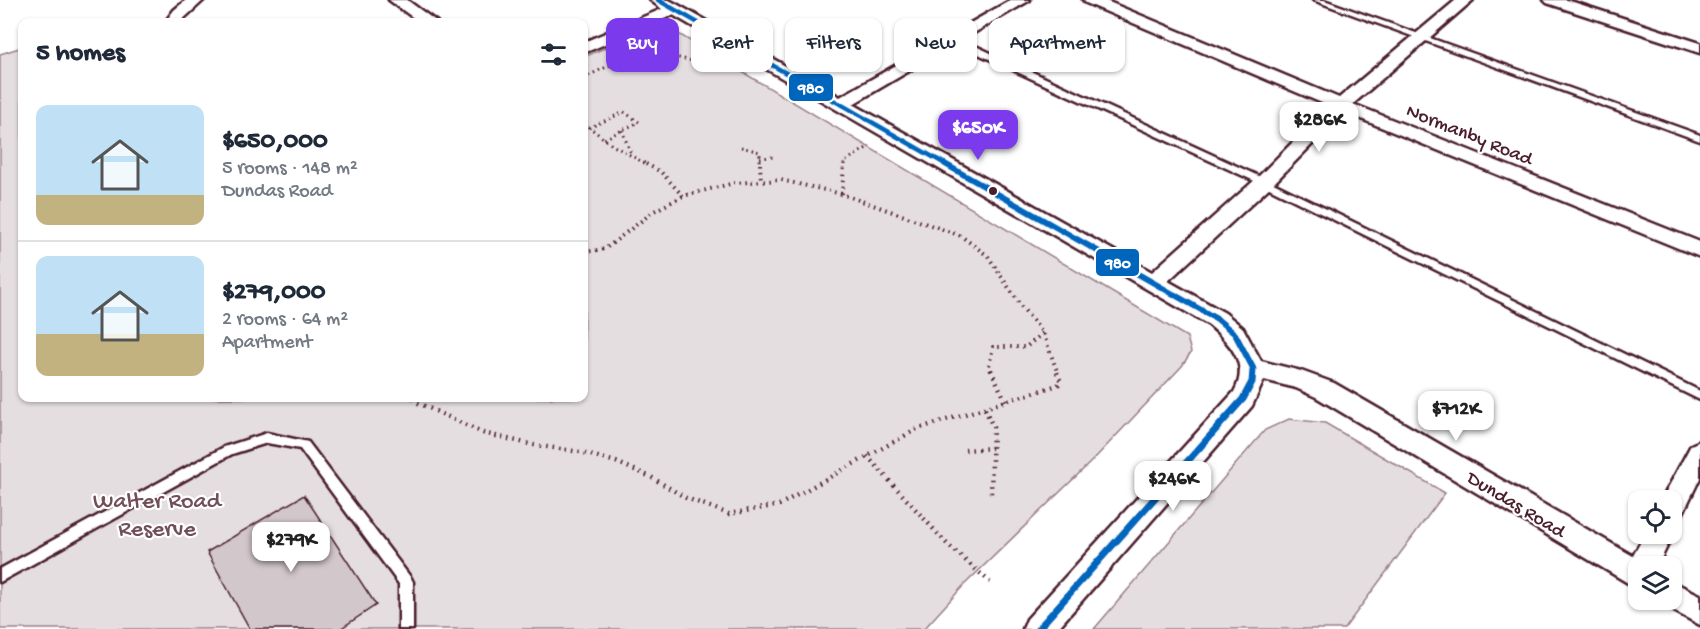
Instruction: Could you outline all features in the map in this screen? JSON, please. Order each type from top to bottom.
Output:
[{"type":"street","points":[[175,18],[196,0]]},
{"type":"street","points":[[397,0],[423,18]]},
{"type":"street","points":[[977,25],[1022,0]]},
{"type":"street","name":"Normanby Road","points":[[1091,0],[1341,105],[1700,250]]},
{"type":"street","points":[[1153,283],[1264,182],[1341,105],[1465,0]]},
{"type":"street","points":[[1552,0],[1700,48]]},
{"type":"street","points":[[588,46],[666,5],[1217,319],[1235,334],[1253,368],[1252,381],[1243,399],[1038,629]]},
{"type":"street","points":[[840,104],[896,72]]},
{"type":"street","name":"Dundas Road","points":[[1253,368],[1301,380],[1325,390],[1628,568]]},
{"type":"street","points":[[1681,490],[1700,452]]},
{"type":"street","points":[[1682,600],[1700,611]]},
{"type":"lane","points":[[1317,0],[1700,138]]},
{"type":"lane","points":[[977,50],[1264,182],[1700,396]]},
{"type":"lane","points":[[0,576],[228,450],[267,438],[304,445],[406,582],[406,629]]},
{"type":"path","points":[[588,76],[645,55],[691,63]]},
{"type":"path","points":[[604,140],[639,122],[624,112],[588,128],[604,140],[661,172],[683,196]]},
{"type":"path","points":[[622,130],[632,154]]},
{"type":"path","points":[[842,194],[844,162],[873,145]]},
{"type":"path","points":[[741,147],[760,152],[761,181]]},
{"type":"path","points":[[760,158],[774,157]]},
{"type":"path","points":[[416,402],[483,433],[534,445],[580,452],[616,462],[651,477],[686,498],[729,514],[779,505],[916,429],[1058,386],[1062,381],[1043,333],[1020,304],[988,256],[961,236],[842,194],[781,180],[734,183],[683,196],[654,211],[605,249],[588,251]]},
{"type":"path","points":[[1006,402],[989,366],[993,347],[1026,347],[1043,333]]},
{"type":"path","points":[[984,409],[993,428],[991,494]]},
{"type":"path","points":[[965,450],[992,448]]},
{"type":"path","points":[[867,456],[948,545],[990,582]]},
{"type":"green space","name":"Walter Road Reserve","points":[[679,34],[691,41],[691,72],[742,72],[1187,337],[1191,352],[1182,366],[1095,458],[964,585],[924,629],[0,629],[0,54],[18,48],[18,402],[588,402],[588,55],[606,47],[606,72],[679,72]]},
{"type":"green space","points":[[1289,419],[1325,423],[1445,493],[1344,629],[1094,629],[1265,430]]},
{"type":"building","points":[[304,495],[376,605],[340,629],[250,629],[207,552]]},
{"type":"transit line","name":"980","points":[[658,0],[1217,319],[1235,334],[1253,368]]},
{"type":"transit line","name":"980","points":[[1038,629],[1243,399],[1252,382],[1253,368]]}]
